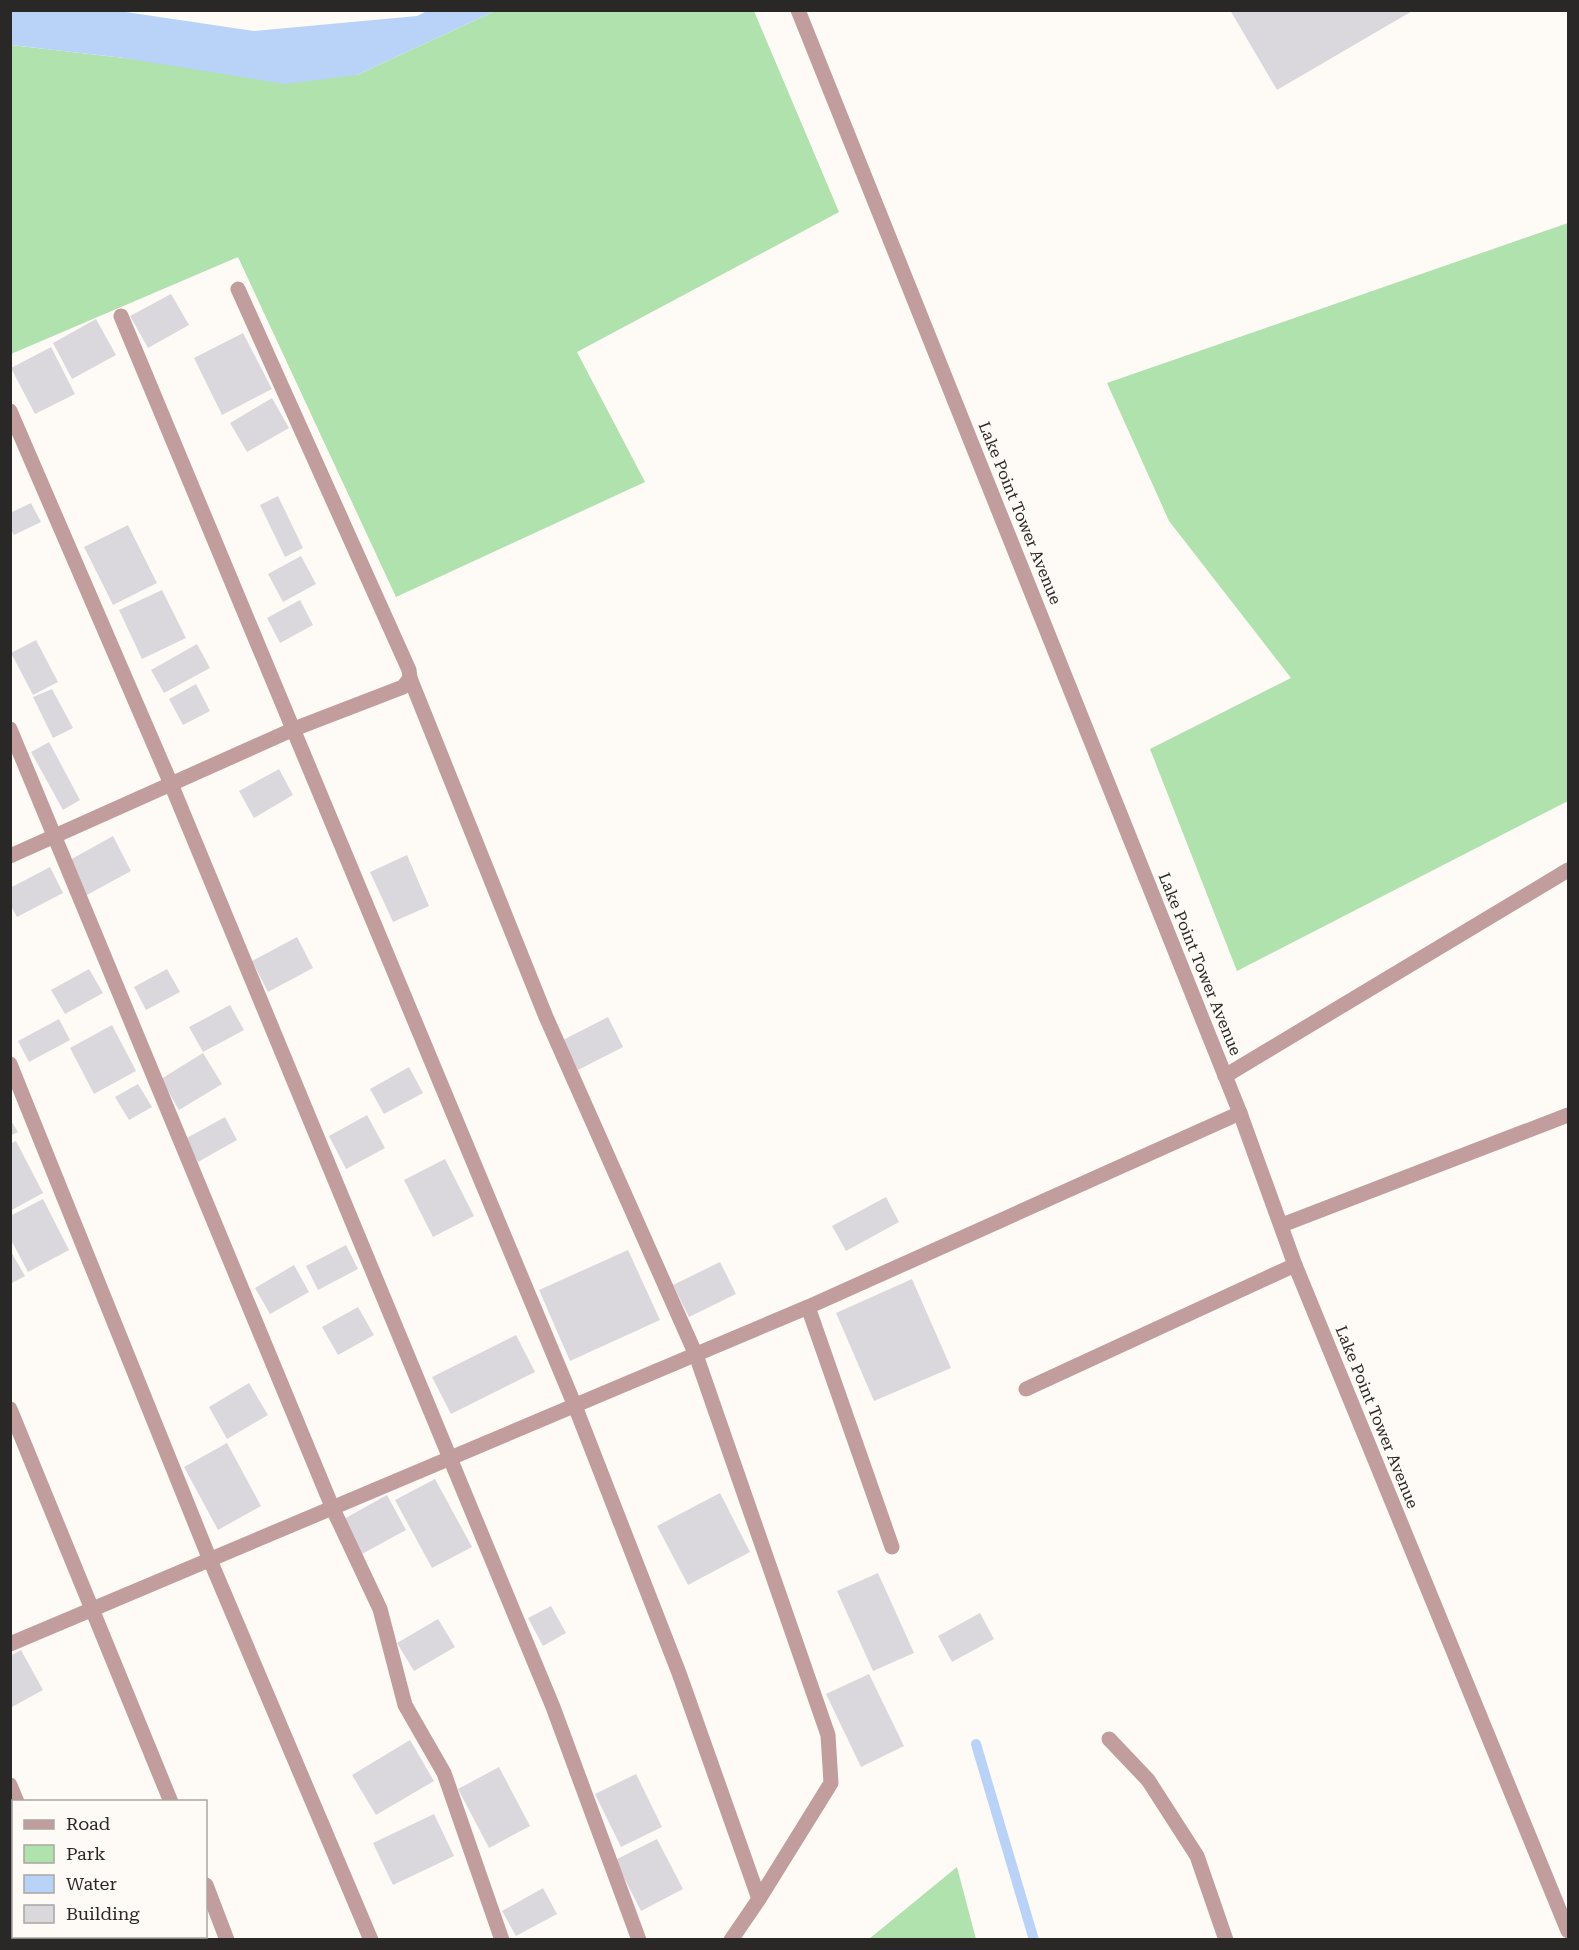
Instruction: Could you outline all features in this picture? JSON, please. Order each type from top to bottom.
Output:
[{"type":"street","name":"Lake Point Tower Avenue","points":[[798,10],[1240,1113],[1295,1265],[1569,1931]]},
{"type":"street","points":[[238,290],[409,670],[410,678],[546,1017],[696,1355],[828,1735],[831,1783],[759,1899],[730,1940]]},
{"type":"street","points":[[121,316],[575,1406],[679,1672],[759,1899]]},
{"type":"street","points":[[10,411],[171,784],[553,1707],[639,1940]]},
{"type":"street","points":[[10,856],[294,729],[403,687],[410,678]]},
{"type":"street","points":[[10,729],[333,1509],[380,1609],[405,1705],[444,1773],[502,1940]]},
{"type":"street","points":[[1225,1076],[1569,870]]},
{"type":"street","points":[[10,1064],[210,1560],[371,1940]]},
{"type":"street","points":[[10,1644],[808,1307],[1240,1113]]},
{"type":"street","points":[[1282,1225],[1569,1115]]},
{"type":"street","points":[[1026,1389],[1295,1265]]},
{"type":"street","points":[[808,1307],[892,1547]]},
{"type":"street","points":[[10,1409],[170,1800]]},
{"type":"street","points":[[1109,1739],[1148,1780],[1197,1856],[1226,1940]]},
{"type":"street","points":[[10,1785],[16,1800]]},
{"type":"street","points":[[207,1887],[227,1940]]},
{"type":"green space","points":[[495,11],[754,11],[839,212],[577,352],[645,482],[396,597],[238,257],[11,354],[11,45],[124,58],[357,75]]},
{"type":"green space","points":[[1568,223],[1568,801],[1237,971],[1150,749],[1291,678],[1169,521],[1107,383]]},
{"type":"green space","points":[[957,1867],[976,1939],[869,1939]]},
{"type":"water","points":[[11,10],[119,11],[254,31],[417,16],[427,11],[495,11],[357,75],[285,84],[124,58],[11,45]]},
{"type":"building","points":[[1230,10],[1414,10],[1277,90]]},
{"type":"building","points":[[171,294],[189,325],[148,348],[130,316]]},
{"type":"building","points":[[96,319],[116,355],[72,379],[53,343]]},
{"type":"building","points":[[243,333],[272,389],[222,415],[194,358]]},
{"type":"building","points":[[51,347],[75,394],[35,414],[11,368]]},
{"type":"building","points":[[272,398],[289,428],[247,452],[230,423]]},
{"type":"building","points":[[278,496],[303,548],[285,557],[260,505]]},
{"type":"building","points":[[31,503],[41,522],[14,535],[10,528],[10,513]]},
{"type":"building","points":[[128,525],[157,583],[113,605],[84,547]]},
{"type":"building","points":[[301,556],[316,584],[283,602],[268,574]]},
{"type":"building","points":[[162,590],[186,638],[142,659],[119,610]]},
{"type":"building","points":[[300,600],[313,625],[280,643],[267,618]]},
{"type":"building","points":[[36,640],[58,682],[33,695],[11,653]]},
{"type":"building","points":[[197,644],[210,668],[164,693],[151,670]]},
{"type":"building","points":[[196,684],[210,711],[183,725],[169,699]]},
{"type":"building","points":[[52,689],[73,728],[53,738],[33,697]]},
{"type":"building","points":[[49,742],[80,800],[63,810],[31,752]]},
{"type":"building","points":[[279,769],[293,795],[254,818],[239,791]]},
{"type":"building","points":[[113,836],[131,871],[85,896],[68,861]]},
{"type":"building","points":[[407,855],[429,906],[393,922],[370,872]]},
{"type":"building","points":[[50,867],[63,893],[17,917],[10,904],[10,888]]},
{"type":"building","points":[[297,937],[313,968],[268,992],[252,961]]},
{"type":"building","points":[[89,969],[103,993],[65,1014],[51,990]]},
{"type":"building","points":[[167,969],[180,992],[146,1010],[134,987]]},
{"type":"building","points":[[230,1005],[244,1030],[203,1052],[189,1027]]},
{"type":"building","points":[[608,1017],[623,1047],[578,1070],[563,1040]]},
{"type":"building","points":[[59,1019],[70,1040],[29,1062],[18,1041]]},
{"type":"building","points":[[112,1025],[136,1071],[94,1094],[70,1048]]},
{"type":"building","points":[[203,1053],[222,1084],[179,1110],[161,1079]]},
{"type":"building","points":[[409,1067],[423,1093],[384,1114],[370,1089]]},
{"type":"building","points":[[138,1084],[152,1107],[129,1120],[115,1097]]},
{"type":"building","points":[[367,1115],[385,1148],[346,1169],[329,1136]]},
{"type":"building","points":[[225,1117],[237,1140],[198,1162],[185,1139]]},
{"type":"building","points":[[10,1119],[18,1132],[10,1136]]},
{"type":"building","points":[[16,1141],[43,1193],[10,1211],[10,1144]]},
{"type":"building","points":[[445,1159],[474,1216],[433,1237],[404,1180]]},
{"type":"building","points":[[886,1197],[899,1222],[846,1251],[832,1226]]},
{"type":"building","points":[[43,1199],[69,1250],[28,1272],[10,1238],[10,1216]]},
{"type":"building","points":[[346,1245],[358,1269],[318,1290],[306,1266]]},
{"type":"building","points":[[10,1250],[25,1276],[10,1284]]},
{"type":"building","points":[[628,1250],[660,1320],[570,1361],[539,1290]]},
{"type":"building","points":[[720,1262],[736,1294],[689,1317],[673,1285]]},
{"type":"building","points":[[294,1265],[309,1292],[270,1314],[255,1288]]},
{"type":"building","points":[[912,1279],[951,1368],[874,1401],[836,1313]]},
{"type":"building","points":[[358,1307],[374,1335],[338,1355],[322,1327]]},
{"type":"building","points":[[516,1335],[535,1372],[451,1414],[432,1377]]},
{"type":"building","points":[[249,1383],[268,1415],[227,1439],[209,1407]]},
{"type":"building","points":[[227,1443],[261,1506],[218,1530],[184,1467]]},
{"type":"building","points":[[435,1479],[472,1547],[432,1568],[395,1500]]},
{"type":"building","points":[[720,1493],[750,1552],[688,1585],[657,1526]]},
{"type":"building","points":[[387,1495],[406,1530],[362,1554],[344,1519]]},
{"type":"building","points":[[878,1573],[914,1653],[873,1671],[837,1591]]},
{"type":"building","points":[[551,1606],[566,1633],[543,1646],[528,1618]]},
{"type":"building","points":[[980,1613],[994,1639],[952,1662],[938,1636]]},
{"type":"building","points":[[438,1619],[455,1647],[414,1671],[397,1643]]},
{"type":"building","points":[[21,1650],[43,1690],[10,1708],[10,1656]]},
{"type":"building","points":[[869,1674],[904,1746],[861,1767],[826,1694]]},
{"type":"building","points":[[410,1740],[434,1781],[376,1815],[352,1775]]},
{"type":"building","points":[[499,1767],[530,1826],[489,1848],[458,1789]]},
{"type":"building","points":[[636,1774],[662,1827],[621,1847],[595,1794]]},
{"type":"building","points":[[434,1814],[454,1856],[393,1885],[373,1843]]},
{"type":"building","points":[[657,1839],[683,1889],[641,1911],[615,1860]]},
{"type":"building","points":[[543,1888],[557,1914],[516,1936],[502,1911]]},
{"type":"building","points":[[207,1936],[208,1940],[189,1940],[207,1938]]},
{"type":"waterway","points":[[976,1744],[1034,1940]]}]
